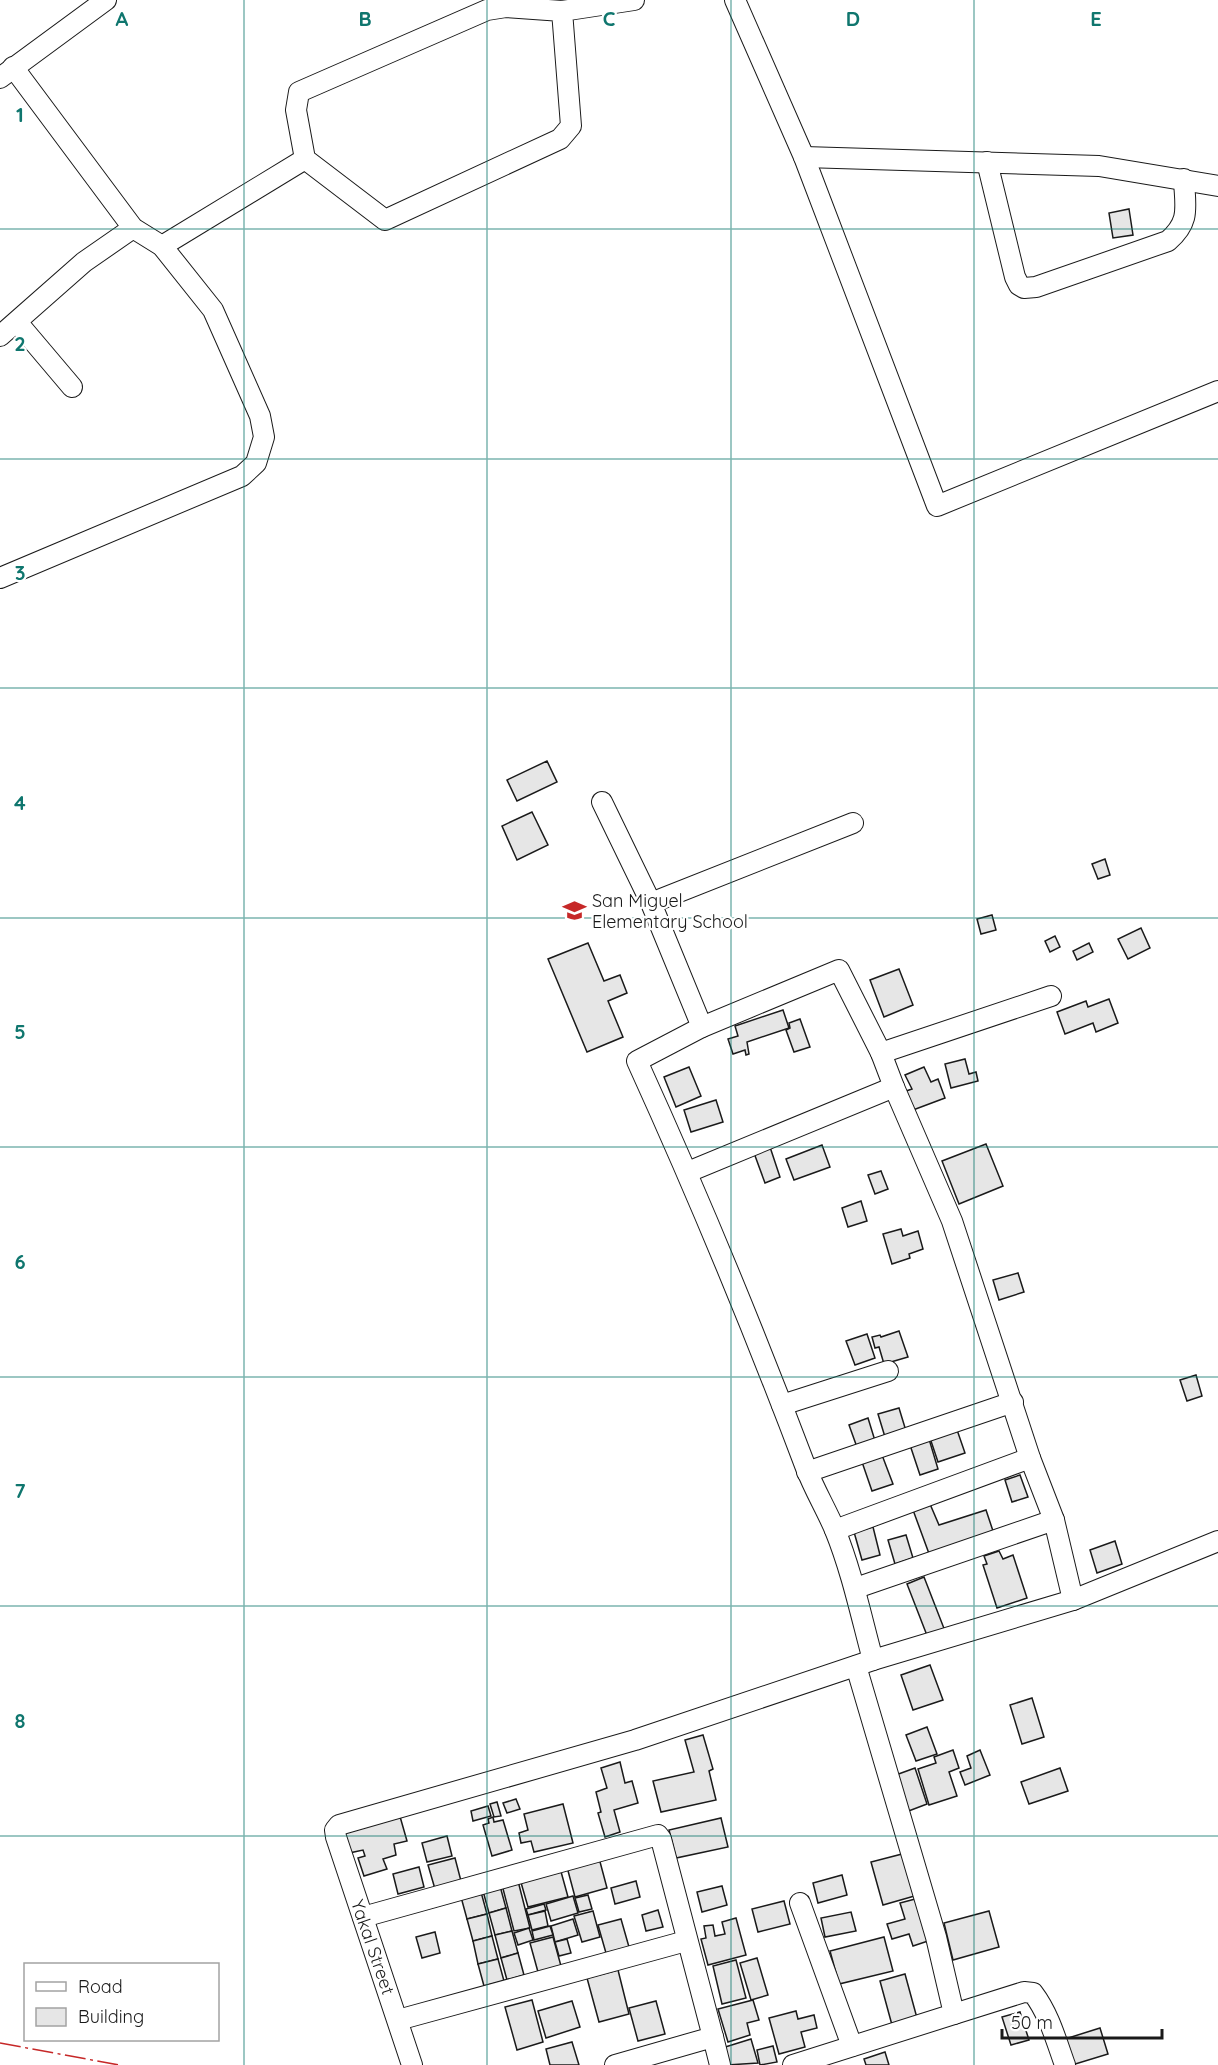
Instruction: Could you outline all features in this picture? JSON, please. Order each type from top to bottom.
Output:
[{"type":"street","points":[[0,578],[242,476],[256,464],[264,437],[260,416],[213,310],[162,246],[133,228],[7,73],[106,0]]},
{"type":"street","points":[[562,11],[571,126],[560,139],[386,220],[305,159],[296,110],[299,92],[487,10],[506,7],[562,11],[634,0]]},
{"type":"street","points":[[735,0],[804,157],[937,506],[1218,391]]},
{"type":"street","points":[[804,157],[1099,165],[1218,186]]},
{"type":"street","points":[[162,246],[305,159]]},
{"type":"street","points":[[987,162],[1015,277],[1019,285],[1024,288],[1036,287],[1168,241],[1178,232],[1186,217],[1184,179]]},
{"type":"street","points":[[0,336],[84,262],[133,228]]},
{"type":"street","points":[[17,322],[72,387]]},
{"type":"street","points":[[602,802],[651,903],[702,1027]]},
{"type":"street","points":[[651,903],[853,823]]},
{"type":"street","points":[[954,2014],[865,1663],[856,1588],[835,1530],[807,1472],[688,1172],[638,1061],[702,1027],[839,970],[881,1053],[952,1221],[1030,1458],[1054,1520],[1074,1600]]},
{"type":"street","points":[[881,1053],[1051,996]]},
{"type":"street","points":[[688,1172],[894,1087]]},
{"type":"street","points":[[782,1405],[888,1371]]},
{"type":"street","points":[[807,1472],[1013,1402]]},
{"type":"street","points":[[835,1530],[1030,1458]]},
{"type":"street","points":[[856,1588],[1054,1520]]},
{"type":"street","points":[[865,1663],[1074,1600],[1218,1541]]},
{"type":"street","name":"Yakal Street","points":[[412,2065],[336,1837],[335,1830],[339,1825],[635,1740],[865,1663]]},
{"type":"street","points":[[363,1917],[654,1835],[660,1839],[720,2065]]},
{"type":"street","points":[[801,1903],[852,2046]]},
{"type":"street","points":[[398,2020],[686,1941]]},
{"type":"street","points":[[793,2065],[832,2059],[852,2046],[1024,1992],[1033,1993],[1041,2003],[1065,2065]]},
{"type":"street","points":[[615,2065],[713,2037]]},
{"type":"building","points":[[1129,209],[1133,235],[1113,238],[1109,213]]},
{"type":"building","points":[[547,761],[557,782],[517,801],[507,780]]},
{"type":"building","points":[[532,812],[548,845],[517,860],[502,826]]},
{"type":"building","points":[[1105,859],[1110,875],[1098,879],[1092,864]]},
{"type":"building","points":[[992,915],[996,930],[981,934],[977,919]]},
{"type":"building","points":[[1141,928],[1150,948],[1128,959],[1118,939]]},
{"type":"building","points":[[1055,936],[1060,947],[1050,952],[1045,941]]},
{"type":"building","points":[[588,943],[604,981],[620,975],[627,993],[608,1001],[623,1037],[587,1052],[548,959]]},
{"type":"building","points":[[1089,943],[1093,952],[1077,960],[1073,951]]},
{"type":"building","points":[[899,969],[913,1005],[884,1017],[870,980]]},
{"type":"building","points":[[1109,999],[1118,1023],[1096,1032],[1093,1023],[1065,1034],[1057,1012],[1086,1001],[1088,1007]]},
{"type":"building","points":[[783,1010],[789,1028],[747,1042],[749,1054],[746,1055],[745,1050],[733,1054],[728,1039],[738,1036],[735,1026]]},
{"type":"building","points":[[800,1019],[810,1047],[794,1052],[786,1030],[790,1028],[789,1023]]},
{"type":"building","points":[[965,1059],[969,1074],[976,1072],[978,1081],[951,1088],[945,1064]]},
{"type":"building","points":[[689,1067],[701,1096],[676,1107],[664,1077]]},
{"type":"building","points":[[924,1067],[931,1082],[938,1079],[945,1098],[913,1110],[906,1091],[912,1089],[905,1075]]},
{"type":"building","points":[[716,1100],[723,1122],[691,1132],[684,1110]]},
{"type":"building","points":[[986,1144],[1003,1186],[959,1204],[942,1161]]},
{"type":"building","points":[[822,1145],[830,1167],[794,1180],[786,1159]]},
{"type":"building","points":[[770,1147],[780,1177],[765,1183],[754,1153]]},
{"type":"building","points":[[881,1171],[888,1189],[875,1194],[868,1175]]},
{"type":"building","points":[[861,1201],[867,1221],[848,1227],[842,1208]]},
{"type":"building","points":[[901,1229],[903,1236],[918,1231],[923,1249],[909,1254],[910,1258],[892,1264],[883,1234]]},
{"type":"building","points":[[1018,1273],[1024,1292],[999,1300],[993,1280]]},
{"type":"building","points":[[899,1331],[908,1357],[884,1364],[879,1347],[875,1348],[872,1337],[880,1335],[881,1337]]},
{"type":"building","points":[[867,1334],[875,1358],[855,1365],[846,1341]]},
{"type":"building","points":[[1196,1375],[1202,1396],[1187,1401],[1180,1380]]},
{"type":"building","points":[[899,1408],[906,1431],[885,1437],[878,1414]]},
{"type":"building","points":[[868,1418],[876,1444],[858,1450],[849,1425]]},
{"type":"building","points":[[955,1424],[965,1453],[938,1462],[928,1432]]},
{"type":"building","points":[[929,1439],[938,1469],[920,1475],[910,1445]]},
{"type":"building","points":[[882,1455],[893,1484],[872,1491],[862,1462]]},
{"type":"building","points":[[1020,1475],[1028,1497],[1012,1502],[1005,1480]]},
{"type":"building","points":[[930,1504],[939,1525],[986,1510],[995,1537],[931,1559],[913,1510]]},
{"type":"building","points":[[873,1527],[880,1555],[862,1560],[854,1532]]},
{"type":"building","points":[[906,1535],[913,1558],[895,1564],[888,1540]]},
{"type":"building","points":[[1115,1541],[1122,1564],[1097,1573],[1090,1550]]},
{"type":"building","points":[[999,1551],[1003,1559],[1013,1555],[1027,1598],[997,1608],[983,1565],[987,1564],[984,1556]]},
{"type":"building","points":[[924,1577],[945,1631],[928,1638],[907,1584]]},
{"type":"building","points":[[930,1665],[943,1700],[913,1710],[901,1675]]},
{"type":"building","points":[[1032,1698],[1044,1737],[1022,1744],[1010,1705]]},
{"type":"building","points":[[927,1727],[937,1754],[916,1761],[906,1735]]},
{"type":"building","points":[[703,1735],[713,1769],[709,1771],[716,1800],[661,1812],[653,1781],[694,1772],[685,1740]]},
{"type":"building","points":[[953,1750],[959,1768],[949,1772],[957,1796],[929,1805],[918,1769],[936,1763],[934,1757]]},
{"type":"building","points":[[980,1750],[990,1775],[965,1785],[960,1772],[971,1768],[967,1756]]},
{"type":"building","points":[[620,1762],[625,1783],[632,1781],[638,1803],[614,1810],[620,1832],[605,1837],[598,1813],[601,1812],[596,1792],[607,1788],[601,1768]]},
{"type":"building","points":[[915,1768],[927,1804],[906,1812],[893,1776]]},
{"type":"building","points":[[1060,1768],[1068,1791],[1029,1804],[1021,1782]]},
{"type":"building","points":[[516,1799],[520,1809],[507,1813],[503,1803]]},
{"type":"building","points":[[497,1802],[501,1816],[494,1817],[490,1804]]},
{"type":"building","points":[[563,1804],[573,1843],[534,1852],[531,1841],[521,1843],[519,1833],[528,1830],[524,1814]]},
{"type":"building","points":[[488,1806],[491,1816],[473,1821],[471,1811]]},
{"type":"building","points":[[399,1813],[407,1841],[394,1844],[396,1855],[383,1859],[387,1869],[364,1876],[358,1858],[365,1856],[363,1850],[349,1853],[343,1830]]},
{"type":"building","points":[[493,1817],[494,1822],[503,1820],[512,1850],[492,1856],[483,1825],[489,1823],[488,1819]]},
{"type":"building","points":[[721,1818],[728,1847],[676,1858],[669,1830]]},
{"type":"building","points":[[447,1836],[452,1856],[427,1862],[422,1843]]},
{"type":"building","points":[[906,1853],[918,1895],[883,1905],[871,1862]]},
{"type":"building","points":[[455,1858],[461,1881],[435,1889],[428,1865]]},
{"type":"building","points":[[599,1858],[607,1888],[575,1897],[567,1867]]},
{"type":"building","points":[[419,1867],[424,1887],[398,1894],[393,1874]]},
{"type":"building","points":[[560,1868],[568,1897],[528,1907],[520,1879]]},
{"type":"building","points":[[842,1875],[847,1895],[818,1903],[813,1883]]},
{"type":"building","points":[[517,1877],[530,1928],[514,1931],[501,1881]]},
{"type":"building","points":[[636,1881],[640,1897],[615,1904],[611,1888]]},
{"type":"building","points":[[500,1886],[506,1908],[489,1913],[483,1891]]},
{"type":"building","points":[[722,1886],[727,1905],[702,1912],[697,1892]]},
{"type":"building","points":[[481,1892],[487,1914],[467,1919],[461,1897]]},
{"type":"building","points":[[588,1895],[592,1909],[579,1912],[575,1898]]},
{"type":"building","points":[[573,1896],[578,1913],[551,1921],[546,1904]]},
{"type":"building","points":[[919,1898],[931,1940],[913,1946],[909,1934],[892,1939],[887,1924],[905,1919],[900,1903]]},
{"type":"building","points":[[784,1901],[790,1924],[758,1932],[752,1909]]},
{"type":"building","points":[[544,1904],[546,1910],[528,1915],[526,1909]]},
{"type":"building","points":[[506,1908],[512,1931],[495,1935],[489,1913]]},
{"type":"building","points":[[658,1910],[663,1927],[646,1931],[642,1915]]},
{"type":"building","points":[[545,1911],[548,1926],[532,1930],[528,1915]]},
{"type":"building","points":[[593,1911],[600,1937],[582,1942],[574,1916]]},
{"type":"building","points":[[989,1911],[999,1947],[953,1960],[944,1923]]},
{"type":"building","points":[[851,1912],[856,1931],[825,1937],[821,1918]]},
{"type":"building","points":[[487,1914],[492,1936],[473,1941],[467,1919]]},
{"type":"building","points":[[736,1918],[746,1955],[708,1965],[701,1939],[706,1938],[704,1926],[713,1925],[715,1936],[725,1934],[722,1922]]},
{"type":"building","points":[[573,1919],[578,1935],[555,1942],[551,1926]]},
{"type":"building","points":[[621,1919],[629,1947],[606,1953],[598,1925]]},
{"type":"building","points":[[550,1926],[553,1935],[534,1940],[532,1931]]},
{"type":"building","points":[[529,1928],[533,1940],[518,1945],[514,1933]]},
{"type":"building","points":[[512,1931],[518,1953],[501,1958],[495,1935]]},
{"type":"building","points":[[435,1932],[440,1953],[422,1958],[416,1937]]},
{"type":"building","points":[[492,1936],[498,1959],[478,1964],[473,1941]]},
{"type":"building","points":[[553,1937],[561,1966],[538,1972],[530,1943]]},
{"type":"building","points":[[884,1937],[893,1971],[839,1984],[830,1951]]},
{"type":"building","points":[[567,1939],[571,1953],[559,1956],[555,1942]]},
{"type":"building","points":[[518,1953],[524,1975],[507,1980],[501,1958]]},
{"type":"building","points":[[757,1958],[768,1995],[751,2000],[740,1963]]},
{"type":"building","points":[[498,1959],[504,1981],[484,1986],[478,1964]]},
{"type":"building","points":[[736,1960],[746,1998],[722,2004],[713,1966]]},
{"type":"building","points":[[618,1970],[629,2014],[599,2022],[587,1978]]},
{"type":"building","points":[[905,1974],[917,2018],[892,2025],[880,1981]]},
{"type":"building","points":[[532,2000],[543,2042],[517,2050],[505,2007]]},
{"type":"building","points":[[753,2000],[759,2020],[747,2023],[750,2035],[728,2042],[718,2009]]},
{"type":"building","points":[[572,2001],[580,2027],[546,2038],[538,2011]]},
{"type":"building","points":[[656,2001],[665,2034],[638,2041],[629,2008]]},
{"type":"building","points":[[796,2011],[798,2019],[814,2015],[817,2028],[801,2032],[805,2047],[779,2054],[769,2018]]},
{"type":"building","points":[[1020,2012],[1029,2040],[1011,2045],[1002,2017]]},
{"type":"building","points":[[1100,2028],[1108,2054],[1072,2065],[1065,2039]]},
{"type":"building","points":[[751,2039],[758,2063],[727,2065],[722,2048]]},
{"type":"building","points":[[572,2042],[579,2065],[550,2065],[546,2049]]},
{"type":"building","points":[[773,2046],[777,2062],[760,2065],[757,2050]]},
{"type":"building","points":[[885,2052],[889,2065],[866,2065],[864,2059]]},
{"type":"power","points":[[0,2043],[119,2065]]},
{"type":"place","name":"San Miguel Elementary School","points":[[574,910]]}]
